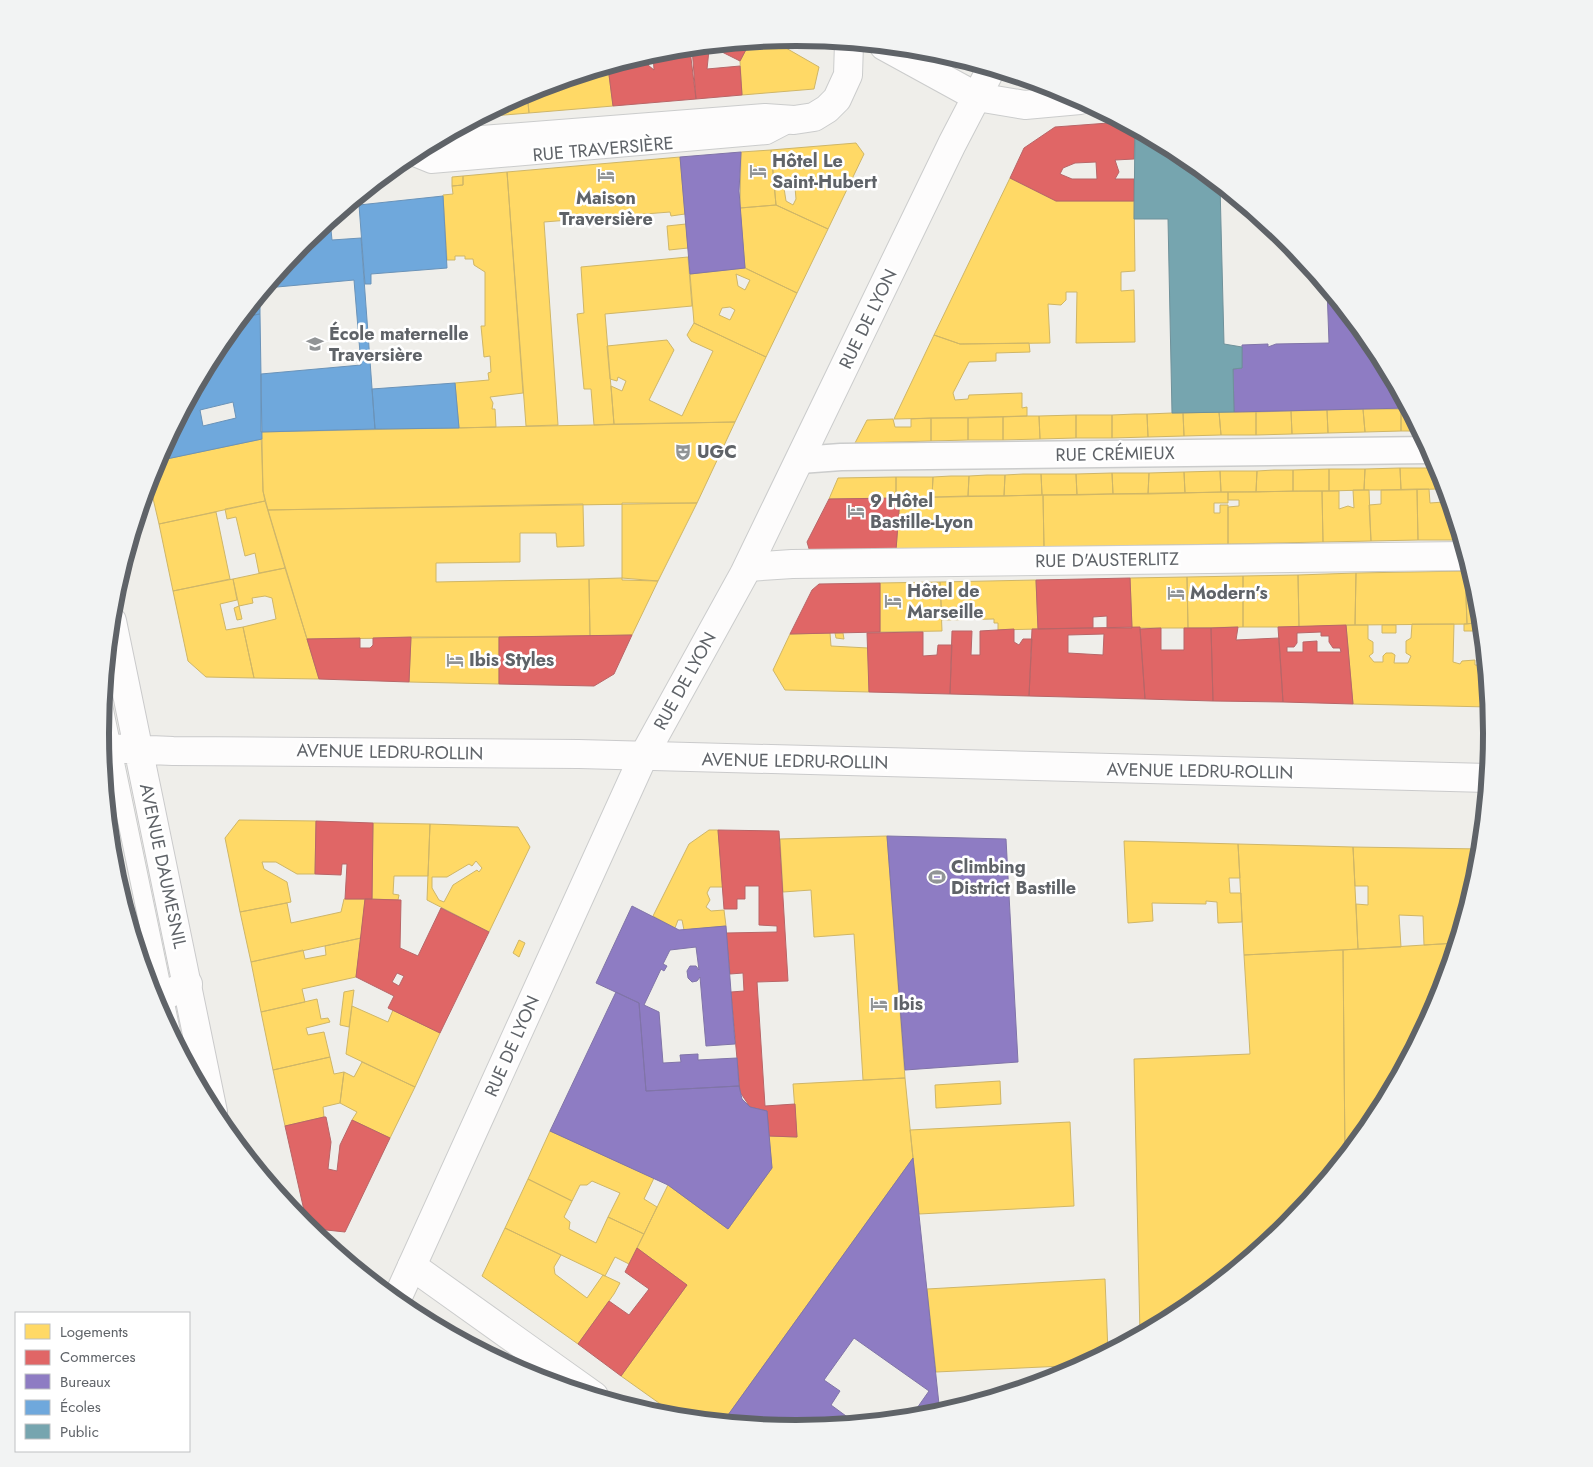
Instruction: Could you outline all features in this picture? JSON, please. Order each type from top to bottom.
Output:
[{"type":"street","name":"RUE TRAVERSIÈRE","points":[[445,143],[765,118],[794,120],[814,117],[827,109],[837,99],[848,75],[849,49]]},
{"type":"street","points":[[898,54],[977,97],[1026,105],[1065,101]]},
{"type":"street","name":"RUE DE LYON","points":[[399,1294],[643,757],[748,567],[952,144],[988,74]]},
{"type":"street","name":"RUE CRÉMIEUX","points":[[800,460],[841,457],[1422,450]]},
{"type":"street","name":"RUE D'AUSTERLITZ","points":[[748,567],[792,564],[1460,556]]},
{"type":"street","name":"AVENUE DAUMESNIL","points":[[114,658],[118,749],[188,984],[210,1091]]},
{"type":"street","name":"AVENUE LEDRU-ROLLIN","points":[[118,749],[579,754],[1482,778]]},
{"type":"street","points":[[162,996],[188,984]]},
{"type":"street","points":[[412,1266],[578,1385]]},
{"type":"lane","name":"RUE TRAVERSIÈRE","points":[[419,159],[431,164],[767,135],[794,120]]},
{"type":"lane","name":"AVENUE DAUMESNIL","points":[[109,724],[118,749],[156,981]]},
{"type":"building: Logements","points":[[783,47],[819,67],[814,89],[742,95],[740,61],[747,48]]},
{"type":"building: Logements","points":[[609,73],[613,106],[529,113],[528,102],[576,83]]},
{"type":"building: Logements","points":[[528,102],[529,113],[496,116]]},
{"type":"building: Logements","points":[[856,143],[864,154],[828,229],[776,205],[771,150]],"holes":[[[795,187],[796,199],[793,205],[786,201],[784,188]]]},
{"type":"building: Logements","points":[[771,150],[776,205],[740,208],[741,152]]},
{"type":"building: Logements","points":[[680,157],[685,214],[671,216],[670,212],[544,222],[558,425],[526,426],[507,172]]},
{"type":"building: Logements","points":[[507,172],[523,393],[490,397],[493,403],[492,409],[495,409],[496,427],[459,428],[455,383],[489,380],[488,373],[491,372],[490,356],[484,357],[481,326],[485,326],[485,272],[474,265],[473,259],[465,259],[465,256],[455,256],[455,260],[447,260],[443,195],[453,194],[452,186],[463,185],[463,176]]},
{"type":"building: Logements","points":[[463,176],[463,185],[452,186],[452,177]]},
{"type":"building: Logements","points":[[1010,178],[1056,201],[1134,201],[1135,271],[1121,272],[1121,291],[1134,290],[1135,342],[1076,343],[1077,292],[1066,292],[1066,300],[1061,305],[1048,304],[1050,343],[960,344],[934,335]]},
{"type":"building: Logements","points":[[776,205],[828,229],[797,293],[745,268],[740,208]]},
{"type":"building: Logements","points":[[686,224],[688,248],[669,250],[667,226]]},
{"type":"building: Logements","points":[[688,257],[692,306],[605,314],[614,424],[594,425],[591,389],[584,389],[577,314],[584,313],[581,267]]},
{"type":"building: Logements","points":[[745,268],[797,293],[766,357],[694,323],[690,274]],"holes":[[[736,274],[750,280],[745,290],[738,286]],[[730,307],[735,310],[730,320],[719,315],[722,308]]]},
{"type":"building: Logements","points":[[694,323],[766,357],[735,422],[614,424],[611,386],[622,391],[626,381],[618,377],[617,381],[610,379],[607,346],[667,340],[674,350],[649,400],[682,416],[713,351],[691,341],[687,335]]},
{"type":"building: Logements","points":[[934,335],[960,344],[1029,343],[1030,352],[996,353],[996,361],[969,362],[953,393],[955,400],[968,399],[969,395],[1022,393],[1022,408],[1027,407],[1027,416],[894,419]]},
{"type":"building: Logements","points":[[1363,409],[1365,432],[1328,433],[1327,410]]},
{"type":"building: Logements","points":[[1363,409],[1401,409],[1401,431],[1365,432]]},
{"type":"building: Logements","points":[[1402,409],[1413,431],[1401,431]]},
{"type":"building: Logements","points":[[1327,410],[1328,433],[1292,434],[1291,411]]},
{"type":"building: Logements","points":[[1291,411],[1292,434],[1256,435],[1256,412]]},
{"type":"building: Logements","points":[[1219,412],[1256,412],[1256,435],[1221,435]]},
{"type":"building: Logements","points":[[1219,412],[1221,435],[1184,436],[1183,413]]},
{"type":"building: Logements","points":[[1183,413],[1184,436],[1148,437],[1147,414]]},
{"type":"building: Logements","points":[[1147,414],[1148,437],[1112,438],[1112,415]]},
{"type":"building: Logements","points":[[1076,415],[1112,415],[1112,438],[1076,438]]},
{"type":"building: Logements","points":[[1076,415],[1076,438],[1040,439],[1039,416]]},
{"type":"building: Logements","points":[[1039,416],[1040,439],[1003,440],[1003,417]]},
{"type":"building: Logements","points":[[1003,417],[1003,440],[968,440],[968,418]]},
{"type":"building: Logements","points":[[931,418],[931,441],[855,443],[867,420],[893,419],[895,427],[911,427],[911,419]]},
{"type":"building: Logements","points":[[931,418],[968,418],[968,440],[931,441]]},
{"type":"building: Logements","points":[[735,422],[697,503],[268,510],[263,491],[261,432]]},
{"type":"building: Logements","points":[[262,439],[263,491],[265,501],[159,524],[152,496],[167,459]]},
{"type":"building: Logements","points":[[1400,468],[1401,490],[1364,490],[1365,469]]},
{"type":"building: Logements","points":[[1400,468],[1430,468],[1438,489],[1401,490]]},
{"type":"building: Logements","points":[[1329,469],[1365,469],[1364,490],[1329,491]]},
{"type":"building: Logements","points":[[1329,469],[1329,491],[1293,491],[1293,470]]},
{"type":"building: Logements","points":[[1293,470],[1293,491],[1256,492],[1257,471]]},
{"type":"building: Logements","points":[[1220,471],[1221,492],[1185,493],[1184,472]]},
{"type":"building: Logements","points":[[1220,471],[1257,471],[1256,492],[1221,492]]},
{"type":"building: Logements","points":[[1184,472],[1185,493],[1148,494],[1149,473]]},
{"type":"building: Logements","points":[[1112,473],[1149,473],[1148,494],[1113,494]]},
{"type":"building: Logements","points":[[1112,473],[1113,494],[1077,495],[1076,474]]},
{"type":"building: Logements","points":[[1041,474],[1042,495],[1004,496],[1005,475]]},
{"type":"building: Logements","points":[[1041,474],[1076,474],[1077,495],[1042,495]]},
{"type":"building: Logements","points":[[1005,475],[1004,496],[968,496],[969,476]]},
{"type":"building: Logements","points":[[969,476],[968,496],[932,497],[933,477]]},
{"type":"building: Logements","points":[[896,477],[933,477],[932,497],[896,498]]},
{"type":"building: Logements","points":[[896,477],[896,498],[829,499],[838,478]]},
{"type":"building: Logements","points":[[1417,489],[1418,540],[1371,541],[1369,505],[1381,504],[1381,490]]},
{"type":"building: Logements","points":[[1417,489],[1429,489],[1430,503],[1443,502],[1455,540],[1418,540]]},
{"type":"building: Logements","points":[[1353,490],[1369,490],[1371,541],[1323,542],[1322,491],[1339,491],[1339,509],[1348,506],[1354,508]]},
{"type":"building: Logements","points":[[1322,491],[1323,542],[1228,544],[1228,507],[1239,506],[1239,500],[1228,500],[1228,492]]},
{"type":"building: Logements","points":[[1228,492],[1228,503],[1214,503],[1214,513],[1220,513],[1220,505],[1228,505],[1228,544],[1044,547],[1043,495]]},
{"type":"building: Logements","points":[[1043,495],[1044,547],[896,550],[900,498]]},
{"type":"building: Logements","points":[[265,501],[285,568],[259,573],[255,553],[245,556],[236,517],[227,519],[225,509]]},
{"type":"building: Logements","points":[[622,503],[697,503],[658,581],[622,580]]},
{"type":"building: Logements","points":[[583,504],[584,546],[557,547],[556,533],[520,533],[520,562],[436,563],[436,582],[589,579],[590,636],[307,639],[268,510]]},
{"type":"building: Logements","points":[[216,512],[230,579],[173,591],[159,524]]},
{"type":"building: Logements","points":[[285,568],[319,679],[254,678],[243,627],[276,619],[272,598],[265,596],[252,598],[253,603],[239,606],[233,579]]},
{"type":"building: Logements","points":[[1464,571],[1467,624],[1355,625],[1356,573]]},
{"type":"building: Logements","points":[[1356,573],[1355,625],[1299,627],[1298,575]]},
{"type":"building: Logements","points":[[1298,575],[1299,627],[1243,627],[1243,576]]},
{"type":"building: Logements","points":[[1243,576],[1243,627],[1188,628],[1187,577]]},
{"type":"building: Logements","points":[[1465,576],[1475,623],[1467,624]]},
{"type":"building: Logements","points":[[1187,577],[1188,628],[1132,628],[1130,578]]},
{"type":"building: Logements","points":[[622,578],[658,581],[632,635],[590,636],[589,579]]},
{"type":"building: Logements","points":[[233,579],[237,600],[220,604],[226,630],[243,627],[254,678],[206,677],[188,661],[173,591]]},
{"type":"building: Logements","points":[[1036,580],[1038,629],[998,630],[998,623],[994,623],[994,619],[942,620],[940,582]]},
{"type":"building: Logements","points":[[940,582],[942,631],[880,632],[880,583]]},
{"type":"building: Logements","points":[[239,606],[242,619],[237,620],[234,608]]},
{"type":"building: Logements","points":[[1475,623],[1476,631],[1464,631],[1464,624]]},
{"type":"building: Logements","points":[[1412,624],[1454,624],[1453,662],[1460,664],[1462,661],[1475,660],[1475,665],[1480,665],[1483,707],[1353,704],[1346,625],[1368,625],[1368,639],[1373,642],[1373,653],[1369,656],[1374,662],[1383,662],[1383,656],[1386,653],[1392,653],[1395,655],[1394,663],[1408,663],[1411,656],[1406,653],[1406,641],[1411,638]]},
{"type":"building: Logements","points":[[1382,625],[1396,625],[1396,633],[1382,633]]},
{"type":"building: Logements","points":[[830,633],[831,646],[868,648],[869,692],[785,690],[773,670],[790,634]]},
{"type":"building: Logements","points":[[835,633],[843,633],[844,639],[836,638]]},
{"type":"building: Logements","name":"Ibis Styles","points":[[411,637],[499,637],[499,684],[409,682]]},
{"type":"building: Logements","points":[[239,820],[316,821],[315,874],[297,874],[276,862],[262,862],[264,869],[287,882],[291,902],[240,912],[225,838]]},
{"type":"building: Logements","points":[[373,823],[430,824],[428,876],[394,876],[393,894],[399,895],[398,900],[372,899]]},
{"type":"building: Logements","points":[[430,824],[518,827],[530,847],[489,932],[427,900]],"holes":[[[476,861],[482,868],[479,872],[477,870],[453,885],[444,902],[439,900],[432,888],[432,877],[447,877],[469,864],[472,866]]]},
{"type":"building: Logements","points":[[709,830],[718,830],[723,887],[710,887],[707,893],[710,900],[706,907],[711,911],[724,910],[726,926],[684,930],[682,920],[678,920],[675,928],[653,916],[689,844]]},
{"type":"building: Logements","name":"Ibis","points":[[887,836],[905,1078],[863,1080],[854,934],[814,937],[811,890],[783,892],[780,839]]},
{"type":"building: Logements","points":[[1124,841],[1238,844],[1240,878],[1229,878],[1230,893],[1241,893],[1242,922],[1218,923],[1217,902],[1206,901],[1206,904],[1152,903],[1153,921],[1128,923]]},
{"type":"building: Logements","points":[[1238,844],[1353,847],[1358,949],[1244,955]]},
{"type":"building: Logements","points":[[1353,847],[1474,849],[1471,868],[1450,943],[1424,945],[1423,916],[1399,915],[1401,947],[1358,949],[1356,904],[1368,905],[1368,886],[1355,886]]},
{"type":"building: Logements","points":[[344,899],[365,899],[361,938],[251,962],[240,912],[287,903],[291,923],[341,912]]},
{"type":"building: Logements","points":[[361,938],[356,977],[302,989],[305,1002],[261,1012],[251,962],[303,950],[305,959],[326,955],[325,946]]},
{"type":"building: Logements","points":[[519,940],[525,943],[519,957],[513,953]]},
{"type":"building: Logements","points":[[1450,943],[1431,996],[1413,1037],[1392,1077],[1345,1148],[1343,950]]},
{"type":"building: Logements","points":[[1343,950],[1345,1148],[1313,1187],[1250,1250],[1215,1279],[1140,1329],[1134,1059],[1250,1054],[1244,955]]},
{"type":"building: Logements","points":[[354,990],[349,1027],[340,1025],[344,992]]},
{"type":"building: Logements","points":[[317,999],[321,1019],[328,1018],[330,1022],[306,1028],[308,1035],[324,1032],[330,1057],[273,1070],[261,1012]]},
{"type":"building: Logements","points":[[352,1006],[388,1022],[393,1010],[440,1033],[415,1087],[346,1054]]},
{"type":"building: Logements","points":[[330,1057],[334,1074],[344,1072],[340,1103],[323,1107],[324,1117],[285,1126],[273,1070]]},
{"type":"building: Logements","points":[[362,1062],[415,1087],[390,1138],[352,1120],[357,1112],[340,1103],[344,1072],[354,1077]]},
{"type":"building: Logements","points":[[905,1078],[913,1158],[727,1417],[667,1409],[621,1376],[687,1285],[637,1248],[668,1185],[728,1229],[772,1168],[769,1136],[797,1137],[793,1084]]},
{"type":"building: Logements","points":[[1000,1081],[1001,1104],[936,1108],[935,1085]]},
{"type":"building: Logements","points":[[1070,1122],[1074,1206],[919,1214],[910,1130]]},
{"type":"building: Logements","points":[[550,1131],[654,1178],[644,1199],[657,1207],[644,1234],[608,1217],[620,1193],[592,1181],[587,1185],[580,1185],[572,1201],[528,1179]]},
{"type":"building: Logements","points":[[528,1179],[572,1201],[564,1217],[570,1222],[569,1229],[596,1243],[608,1217],[644,1234],[629,1264],[615,1257],[605,1276],[505,1228]]},
{"type":"building: Logements","points":[[505,1228],[561,1255],[554,1267],[555,1274],[587,1298],[603,1275],[620,1283],[578,1344],[482,1276]]},
{"type":"building: Logements","points":[[1105,1279],[1108,1346],[1064,1366],[936,1372],[927,1289]]},
{"type":"building: Commerces","points":[[747,48],[740,61],[720,51]]},
{"type":"building: Commerces","points":[[709,52],[707,69],[740,66],[742,95],[696,99],[692,54]]},
{"type":"building: Commerces","points":[[691,55],[696,99],[613,106],[609,73],[639,65],[648,65],[654,70],[653,61]]},
{"type":"building: Commerces","points":[[1111,123],[1135,135],[1134,159],[1115,160],[1119,172],[1115,179],[1134,179],[1134,201],[1056,201],[1010,178],[1024,148],[1055,127]],"holes":[[[1096,162],[1097,179],[1072,179],[1060,174],[1063,168],[1075,163]]]},
{"type":"building: Commerces","points":[[900,498],[896,550],[810,552],[807,542],[829,499]]},
{"type":"building: Commerces","points":[[1130,578],[1132,628],[1107,628],[1107,616],[1093,617],[1093,628],[1038,629],[1036,580]]},
{"type":"building: Commerces","points":[[880,583],[880,632],[790,634],[812,590],[819,584]]},
{"type":"building: Commerces","points":[[1346,625],[1353,704],[1283,702],[1278,627]],"holes":[[[1321,632],[1321,636],[1329,636],[1329,642],[1333,648],[1340,648],[1341,652],[1317,652],[1317,641],[1303,642],[1303,652],[1287,652],[1287,647],[1294,647],[1297,643],[1297,633]]]},
{"type":"building: Commerces","points":[[1140,627],[1145,699],[1029,696],[1032,629]],"holes":[[[1104,634],[1103,655],[1068,653],[1068,635]]]},
{"type":"building: Commerces","points":[[1238,627],[1236,640],[1279,638],[1283,702],[1213,701],[1211,628]]},
{"type":"building: Commerces","points":[[1161,628],[1161,650],[1184,650],[1184,628],[1211,628],[1213,701],[1145,699],[1140,629]]},
{"type":"building: Commerces","points":[[1014,629],[1014,642],[1019,645],[1023,639],[1032,639],[1029,696],[950,694],[952,631],[972,631],[971,655],[980,655],[980,631]]},
{"type":"building: Commerces","points":[[923,632],[923,656],[937,655],[938,645],[952,645],[950,694],[869,692],[867,633]]},
{"type":"building: Commerces","points":[[632,635],[614,674],[594,686],[499,684],[499,637]]},
{"type":"building: Commerces","points":[[411,637],[409,682],[319,679],[307,639],[360,638],[360,648],[370,648],[373,645],[373,638]]},
{"type":"building: Commerces","points":[[316,821],[373,823],[372,899],[345,899],[347,864],[342,864],[341,875],[315,874]]},
{"type":"building: Commerces","points":[[718,830],[779,831],[788,981],[757,982],[765,1106],[795,1104],[797,1137],[769,1136],[767,1111],[750,1107],[740,1092],[731,992],[744,991],[743,973],[730,974],[726,933],[777,932],[777,926],[759,925],[759,886],[745,886],[745,899],[737,899],[737,909],[724,909]]},
{"type":"building: Commerces","points":[[365,899],[401,900],[400,948],[418,956],[441,908],[489,932],[440,1033],[388,1008],[394,996],[356,977]],"holes":[[[397,973],[404,976],[399,986],[392,982]]]},
{"type":"building: Commerces","points":[[326,1117],[331,1142],[328,1169],[337,1171],[340,1145],[352,1120],[390,1138],[345,1232],[322,1229],[304,1212],[285,1126]]},
{"type":"building: Commerces","points":[[637,1248],[687,1285],[621,1376],[578,1344],[609,1301],[629,1315],[649,1289],[625,1272]]},
{"type":"building: Bureaux","points":[[741,152],[739,191],[745,268],[690,274],[680,157]]},
{"type":"building: Bureaux","points":[[1327,297],[1368,352],[1402,408],[1234,412],[1233,369],[1242,368],[1242,345],[1268,344],[1268,347],[1276,344],[1329,343]]},
{"type":"building: Bureaux","points":[[887,836],[1006,839],[1018,1062],[905,1070]]},
{"type":"building: Bureaux","points":[[632,906],[679,930],[726,926],[735,1044],[706,1046],[700,977],[697,981],[692,982],[688,978],[687,971],[690,966],[696,966],[699,970],[696,947],[670,950],[663,964],[667,966],[664,971],[661,969],[644,1005],[659,1012],[663,1063],[681,1062],[680,1055],[698,1054],[698,1060],[737,1058],[739,1086],[646,1091],[639,1003],[596,983]]},
{"type":"building: Bureaux","points":[[616,992],[639,1003],[646,1091],[739,1086],[742,1099],[750,1107],[767,1111],[772,1168],[728,1229],[668,1185],[550,1131]]},
{"type":"building: Bureaux","points":[[913,1158],[939,1406],[915,1410],[929,1391],[854,1338],[824,1380],[840,1391],[831,1405],[849,1418],[796,1421],[727,1417]]},
{"type":"building: Écoles","points":[[443,196],[447,268],[371,274],[371,284],[365,284],[359,205]]},
{"type":"building: Écoles","points":[[331,229],[332,240],[361,238],[375,429],[261,432],[261,374],[361,365],[354,280],[274,287]]},
{"type":"building: Écoles","points":[[260,304],[260,314],[251,316]]},
{"type":"building: Écoles","points":[[260,314],[262,439],[167,459],[201,390],[225,352],[251,316]],"holes":[[[233,402],[236,418],[203,426],[200,410]]]},
{"type":"building: Écoles","points":[[455,383],[459,428],[375,429],[372,389]]},
{"type":"building: Public","points":[[1135,135],[1178,162],[1220,192],[1224,344],[1242,347],[1242,368],[1233,369],[1234,412],[1172,413],[1168,219],[1134,219]]},
{"type":"place","name":"Hôtel Le Saint-Hubert","points":[[758,171]]},
{"type":"place","name":"Maison Traversière","points":[[606,175]]},
{"type":"place","name":"École maternelle Traversière","points":[[315,344]]},
{"type":"place","name":"UGC","points":[[683,452]]},
{"type":"place","name":"9 Hôtel Bastille-Lyon","points":[[856,511]]},
{"type":"place","name":"Modern’s","points":[[1176,593]]},
{"type":"place","name":"Hôtel de Marseille","points":[[893,601]]},
{"type":"place","name":"Ibis Styles","points":[[455,660]]},
{"type":"place","name":"Climbing District Bastille","points":[[937,877]]},
{"type":"place","name":"Ibis","points":[[879,1004]]}]
